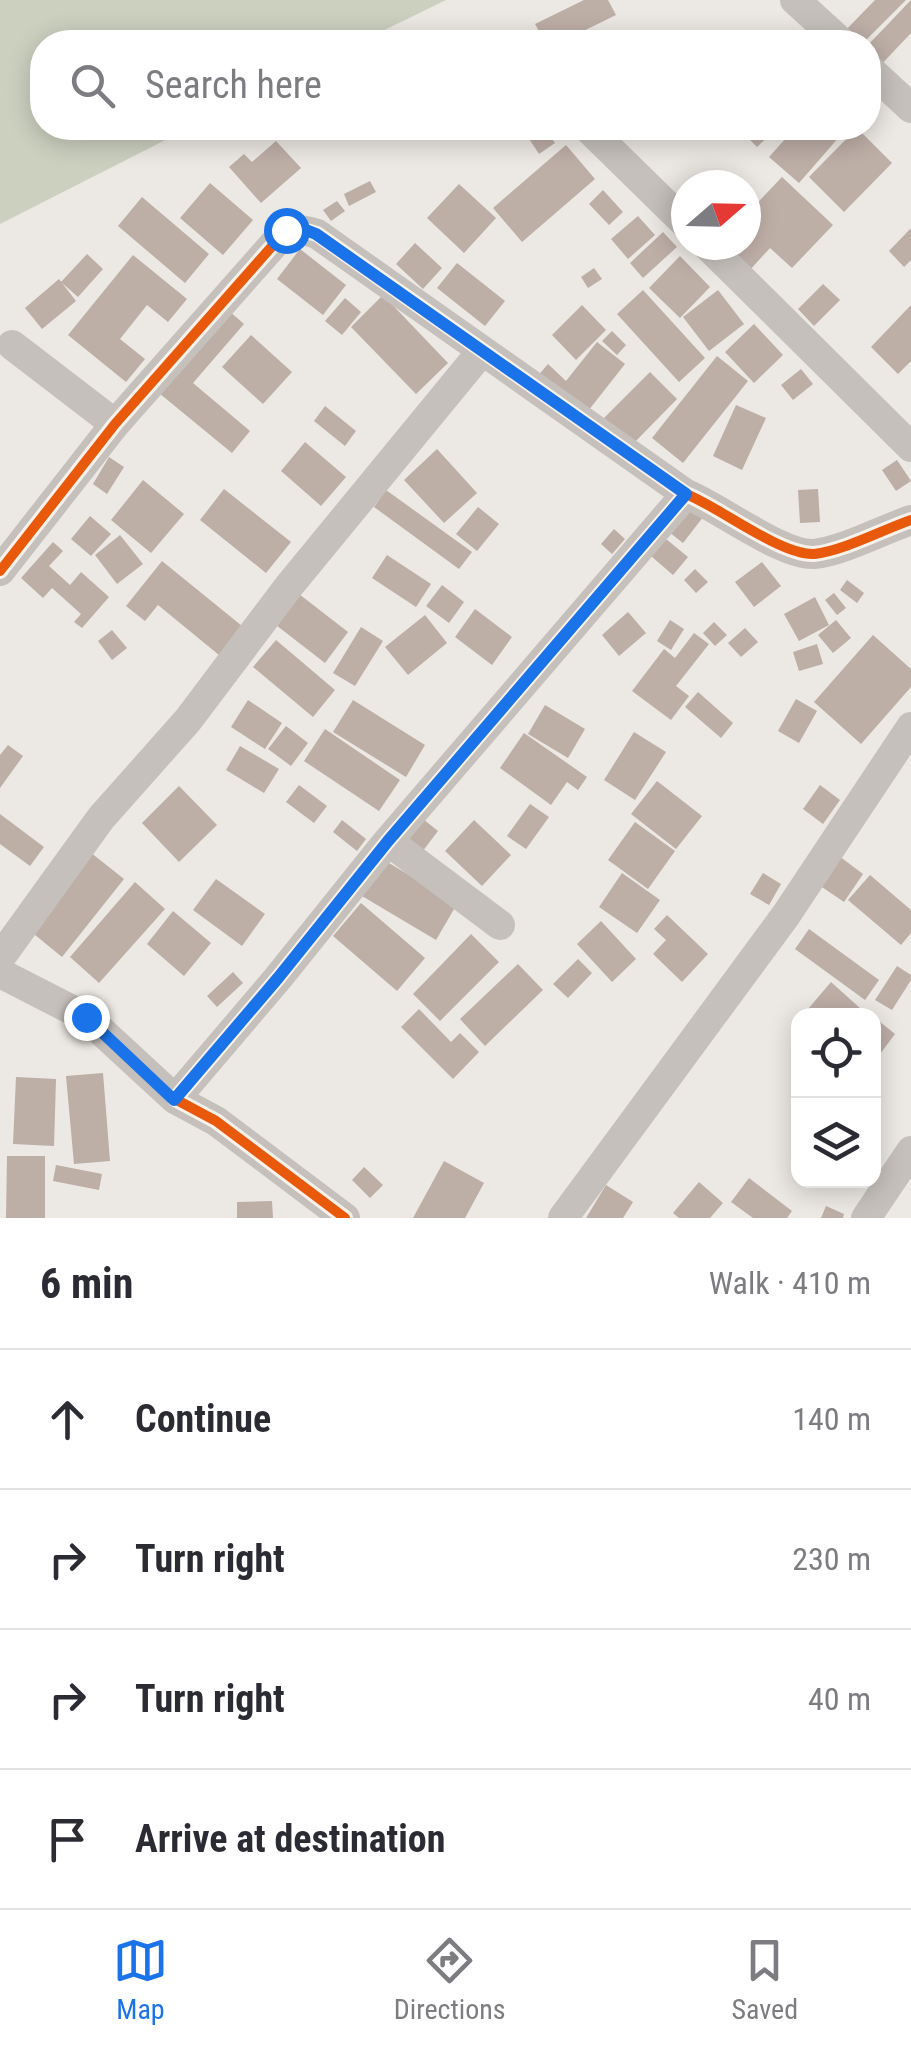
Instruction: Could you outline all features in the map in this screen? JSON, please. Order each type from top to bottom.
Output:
[{"type":"street","points":[[795,0],[828,30]]},
{"type":"street","points":[[881,80],[911,108]]},
{"type":"street","points":[[600,140],[671,209]]},
{"type":"street","points":[[0,572],[115,424],[286,230],[301,228],[316,234],[686,494],[774,542],[810,554],[833,550],[911,520]]},
{"type":"street","points":[[722,260],[911,447]]},
{"type":"street","points":[[12,345],[115,424]]},
{"type":"street","points":[[0,958],[101,818],[188,720],[289,586],[482,350]]},
{"type":"street","points":[[174,1100],[388,841],[686,494]]},
{"type":"street","points":[[563,1218],[786,915],[911,728]]},
{"type":"street","points":[[388,841],[500,925]]},
{"type":"street","points":[[0,973],[86,1017],[174,1100],[216,1120],[345,1218]]},
{"type":"street","points":[[866,1218],[911,1151]]},
{"type":"green space","points":[[0,0],[446,0],[385,30],[30,30],[30,140],[165,140],[0,224]]},
{"type":"building","points":[[584,0],[608,0],[616,15],[585,30],[538,30],[535,24]]},
{"type":"building","points":[[875,0],[906,0],[876,30],[846,30]]},
{"type":"building","points":[[911,0],[911,33],[881,65],[881,31]]},
{"type":"building","points":[[530,140],[553,140],[555,143],[539,154]]},
{"type":"building","points":[[784,140],[837,140],[799,183],[769,157]]},
{"type":"building","points":[[845,140],[869,140],[892,163],[844,212],[809,177]]},
{"type":"building","points":[[276,141],[301,168],[261,203],[229,167],[244,154],[252,162]]},
{"type":"building","points":[[566,145],[595,179],[522,242],[493,208]]},
{"type":"building","points":[[782,177],[833,225],[792,268],[770,248],[761,258],[761,199]]},
{"type":"building","points":[[370,181],[376,192],[349,206],[344,194]]},
{"type":"building","points":[[210,183],[253,220],[223,255],[180,218]]},
{"type":"building","points":[[459,184],[496,218],[464,253],[427,218]]},
{"type":"building","points":[[603,190],[623,212],[609,225],[589,204]]},
{"type":"building","points":[[142,197],[209,254],[185,283],[118,226]]},
{"type":"building","points":[[337,201],[345,211],[331,221],[323,210]]},
{"type":"building","points":[[638,216],[655,235],[628,259],[611,239]]},
{"type":"building","points":[[911,228],[911,260],[904,267],[889,251]]},
{"type":"building","points":[[663,232],[671,241],[671,252],[643,278],[630,263]]},
{"type":"building","points":[[415,243],[442,268],[423,289],[396,264]]},
{"type":"building","points":[[300,249],[346,285],[323,315],[277,279]]},
{"type":"building","points":[[87,254],[103,269],[78,297],[61,282]]},
{"type":"building","points":[[133,255],[187,299],[168,322],[147,305],[120,339],[145,359],[126,382],[68,335]]},
{"type":"building","points":[[676,260],[684,260],[710,287],[680,318],[649,288]]},
{"type":"building","points":[[737,260],[759,260],[749,271]]},
{"type":"building","points":[[457,263],[505,301],[485,326],[437,288]]},
{"type":"building","points":[[594,268],[602,279],[588,288],[581,277]]},
{"type":"building","points":[[59,279],[76,301],[42,329],[25,308]]},
{"type":"building","points":[[823,284],[840,300],[814,326],[798,309]]},
{"type":"building","points":[[643,290],[705,358],[679,382],[617,314]]},
{"type":"building","points":[[718,290],[744,324],[709,351],[683,317]]},
{"type":"building","points":[[383,295],[448,363],[416,394],[351,327]]},
{"type":"building","points":[[345,298],[361,312],[342,335],[325,321]]},
{"type":"building","points":[[582,305],[606,330],[576,360],[552,335]]},
{"type":"building","points":[[911,305],[911,361],[898,374],[871,347]]},
{"type":"building","points":[[228,310],[244,324],[193,383],[250,431],[232,453],[159,393]]},
{"type":"building","points":[[754,324],[783,355],[754,383],[725,352]]},
{"type":"building","points":[[612,331],[626,345],[617,355],[602,341]]},
{"type":"building","points":[[251,335],[292,372],[263,404],[222,367]]},
{"type":"building","points":[[597,342],[625,364],[588,411],[536,378],[548,364],[566,381]]},
{"type":"building","points":[[717,356],[748,381],[683,463],[652,438]]},
{"type":"building","points":[[801,369],[813,384],[793,400],[781,385]]},
{"type":"building","points":[[650,372],[677,399],[631,446],[604,418]]},
{"type":"building","points":[[736,405],[766,418],[742,470],[713,456]]},
{"type":"building","points":[[325,406],[356,431],[345,446],[314,421]]},
{"type":"building","points":[[305,442],[346,477],[321,506],[281,471]]},
{"type":"building","points":[[437,449],[477,493],[444,523],[404,480]]},
{"type":"building","points":[[109,457],[124,467],[107,494],[93,484]]},
{"type":"building","points":[[897,460],[911,481],[896,491],[882,470]]},
{"type":"building","points":[[143,480],[184,514],[151,553],[111,520]]},
{"type":"building","points":[[224,489],[291,542],[266,573],[200,520]]},
{"type":"building","points":[[818,489],[820,522],[800,523],[798,490]]},
{"type":"building","points":[[386,490],[472,552],[459,569],[374,507]]},
{"type":"building","points":[[694,501],[707,512],[683,543],[669,532]]},
{"type":"building","points":[[478,507],[499,524],[477,551],[456,534]]},
{"type":"building","points":[[90,516],[111,534],[91,556],[71,539]]},
{"type":"building","points":[[614,529],[625,539],[612,554],[601,544]]},
{"type":"building","points":[[120,535],[143,564],[117,584],[95,555]]},
{"type":"building","points":[[666,539],[688,557],[673,575],[651,556]]},
{"type":"building","points":[[53,542],[63,551],[49,566],[70,585],[81,572],[109,597],[82,628],[74,622],[81,614],[52,588],[43,598],[21,578]]},
{"type":"building","points":[[387,555],[431,584],[416,607],[372,578]]},
{"type":"building","points":[[162,561],[242,626],[219,655],[158,605],[145,621],[126,606]]},
{"type":"building","points":[[762,562],[781,586],[754,607],[735,582]]},
{"type":"building","points":[[695,569],[708,582],[696,593],[684,580]]},
{"type":"building","points":[[847,580],[864,593],[857,603],[840,590]]},
{"type":"building","points":[[442,585],[464,602],[449,623],[426,606]]},
{"type":"building","points":[[834,593],[846,608],[837,615],[825,600]]},
{"type":"building","points":[[299,594],[348,632],[325,663],[276,625]]},
{"type":"building","points":[[815,597],[829,625],[799,641],[784,614]]},
{"type":"building","points":[[475,609],[512,637],[492,665],[455,637]]},
{"type":"building","points":[[628,612],[646,633],[619,656],[602,635]]},
{"type":"building","points":[[425,615],[447,643],[408,675],[385,647]]},
{"type":"building","points":[[670,620],[684,629],[671,650],[657,641]]},
{"type":"building","points":[[836,620],[851,638],[833,653],[818,635]]},
{"type":"building","points":[[714,622],[727,635],[715,646],[703,633]]},
{"type":"building","points":[[361,627],[383,641],[355,686],[333,673]]},
{"type":"building","points":[[745,628],[758,642],[741,657],[728,643]]},
{"type":"building","points":[[112,630],[127,648],[112,660],[98,641]]},
{"type":"building","points":[[694,633],[709,644],[676,686],[689,696],[671,720],[632,691],[664,649],[675,658]]},
{"type":"building","points":[[873,635],[911,669],[911,687],[861,744],[814,702]]},
{"type":"building","points":[[276,640],[335,690],[313,717],[253,667]]},
{"type":"building","points":[[817,644],[823,664],[799,671],[793,652]]},
{"type":"building","points":[[698,692],[733,723],[721,738],[685,707]]},
{"type":"building","points":[[796,699],[817,711],[799,743],[778,731]]},
{"type":"building","points":[[248,700],[282,723],[265,749],[231,727]]},
{"type":"building","points":[[353,700],[425,745],[406,777],[333,732]]},
{"type":"building","points":[[545,705],[585,729],[568,758],[528,734]]},
{"type":"building","points":[[286,726],[308,743],[291,766],[268,749]]},
{"type":"building","points":[[325,729],[400,780],[379,811],[304,761]]},
{"type":"building","points":[[634,732],[666,752],[635,800],[604,780]]},
{"type":"building","points":[[524,733],[587,777],[578,790],[567,782],[551,805],[500,768]]},
{"type":"building","points":[[8,745],[23,756],[0,788],[0,755]]},
{"type":"building","points":[[240,746],[279,769],[264,793],[226,770]]},
{"type":"building","points":[[657,781],[702,816],[676,849],[631,814]]},
{"type":"building","points":[[299,785],[327,806],[314,823],[286,802]]},
{"type":"building","points":[[820,785],[840,800],[823,824],[803,809]]},
{"type":"building","points":[[179,786],[217,825],[179,862],[142,823]]},
{"type":"building","points":[[530,804],[549,817],[526,849],[507,836]]},
{"type":"building","points":[[0,814],[44,847],[30,866],[0,844]]},
{"type":"building","points":[[423,819],[438,831],[419,856],[404,844]]},
{"type":"building","points":[[342,820],[366,839],[357,851],[333,832]]},
{"type":"building","points":[[474,820],[511,855],[482,886],[445,851]]},
{"type":"building","points":[[635,822],[675,851],[648,889],[608,860]]},
{"type":"building","points":[[90,852],[124,879],[62,957],[29,930]]},
{"type":"building","points":[[839,856],[863,874],[844,902],[819,885]]},
{"type":"building","points":[[384,860],[457,904],[436,940],[362,896]]},
{"type":"building","points":[[622,873],[660,900],[637,933],[599,907]]},
{"type":"building","points":[[763,873],[781,884],[769,905],[750,894]]},
{"type":"building","points":[[870,875],[911,910],[911,933],[901,945],[848,900]]},
{"type":"building","points":[[216,879],[265,914],[242,946],[193,910]]},
{"type":"building","points":[[135,882],[165,909],[99,983],[70,957]]},
{"type":"building","points":[[361,903],[425,958],[397,991],[333,936]]},
{"type":"building","points":[[173,911],[211,943],[184,976],[147,944]]},
{"type":"building","points":[[667,915],[708,954],[682,982],[653,954],[666,940],[654,929]]},
{"type":"building","points":[[601,921],[636,959],[612,982],[577,944]]},
{"type":"building","points":[[809,929],[879,980],[865,1000],[795,949]]},
{"type":"building","points":[[471,934],[499,962],[440,1021],[413,994]]},
{"type":"building","points":[[578,959],[592,973],[568,998],[553,984]]},
{"type":"building","points":[[518,964],[543,990],[485,1046],[460,1019]]},
{"type":"building","points":[[897,966],[911,975],[911,980],[892,1010],[875,1000]]},
{"type":"building","points":[[233,972],[243,983],[217,1007],[207,996]]},
{"type":"building","points":[[831,982],[860,1008],[809,1008]]},
{"type":"building","points":[[419,1009],[451,1042],[460,1033],[479,1052],[453,1079],[401,1027]]},
{"type":"building","points":[[881,1023],[895,1034],[881,1053]]},
{"type":"building","points":[[103,1073],[110,1161],[74,1164],[66,1076]]},
{"type":"building","points":[[16,1077],[56,1079],[54,1146],[13,1144]]},
{"type":"building","points":[[7,1156],[45,1156],[45,1218],[6,1218]]},
{"type":"building","points":[[444,1161],[484,1183],[465,1218],[413,1218]]},
{"type":"building","points":[[56,1165],[102,1174],[99,1190],[53,1181]]},
{"type":"building","points":[[364,1167],[383,1185],[370,1198],[352,1180]]},
{"type":"building","points":[[749,1178],[792,1211],[787,1218],[753,1218],[731,1202]]},
{"type":"building","points":[[699,1182],[723,1203],[710,1218],[679,1218],[673,1213]]},
{"type":"building","points":[[606,1185],[633,1202],[623,1218],[586,1218]]},
{"type":"building","points":[[272,1201],[273,1218],[237,1218],[237,1202]]},
{"type":"building","points":[[826,1206],[844,1214],[843,1218],[821,1218]]},
{"type":"cycle path","points":[[0,571],[115,424],[274,244],[288,232],[298,230],[317,234],[686,494]]},
{"type":"cycle path","points":[[345,1218],[216,1121],[175,1099],[388,841],[686,494],[801,553],[837,549],[911,520]]},
{"type":"route","points":[[86,1017],[174,1100],[388,841],[686,494],[316,234],[301,228],[286,230]]}]
